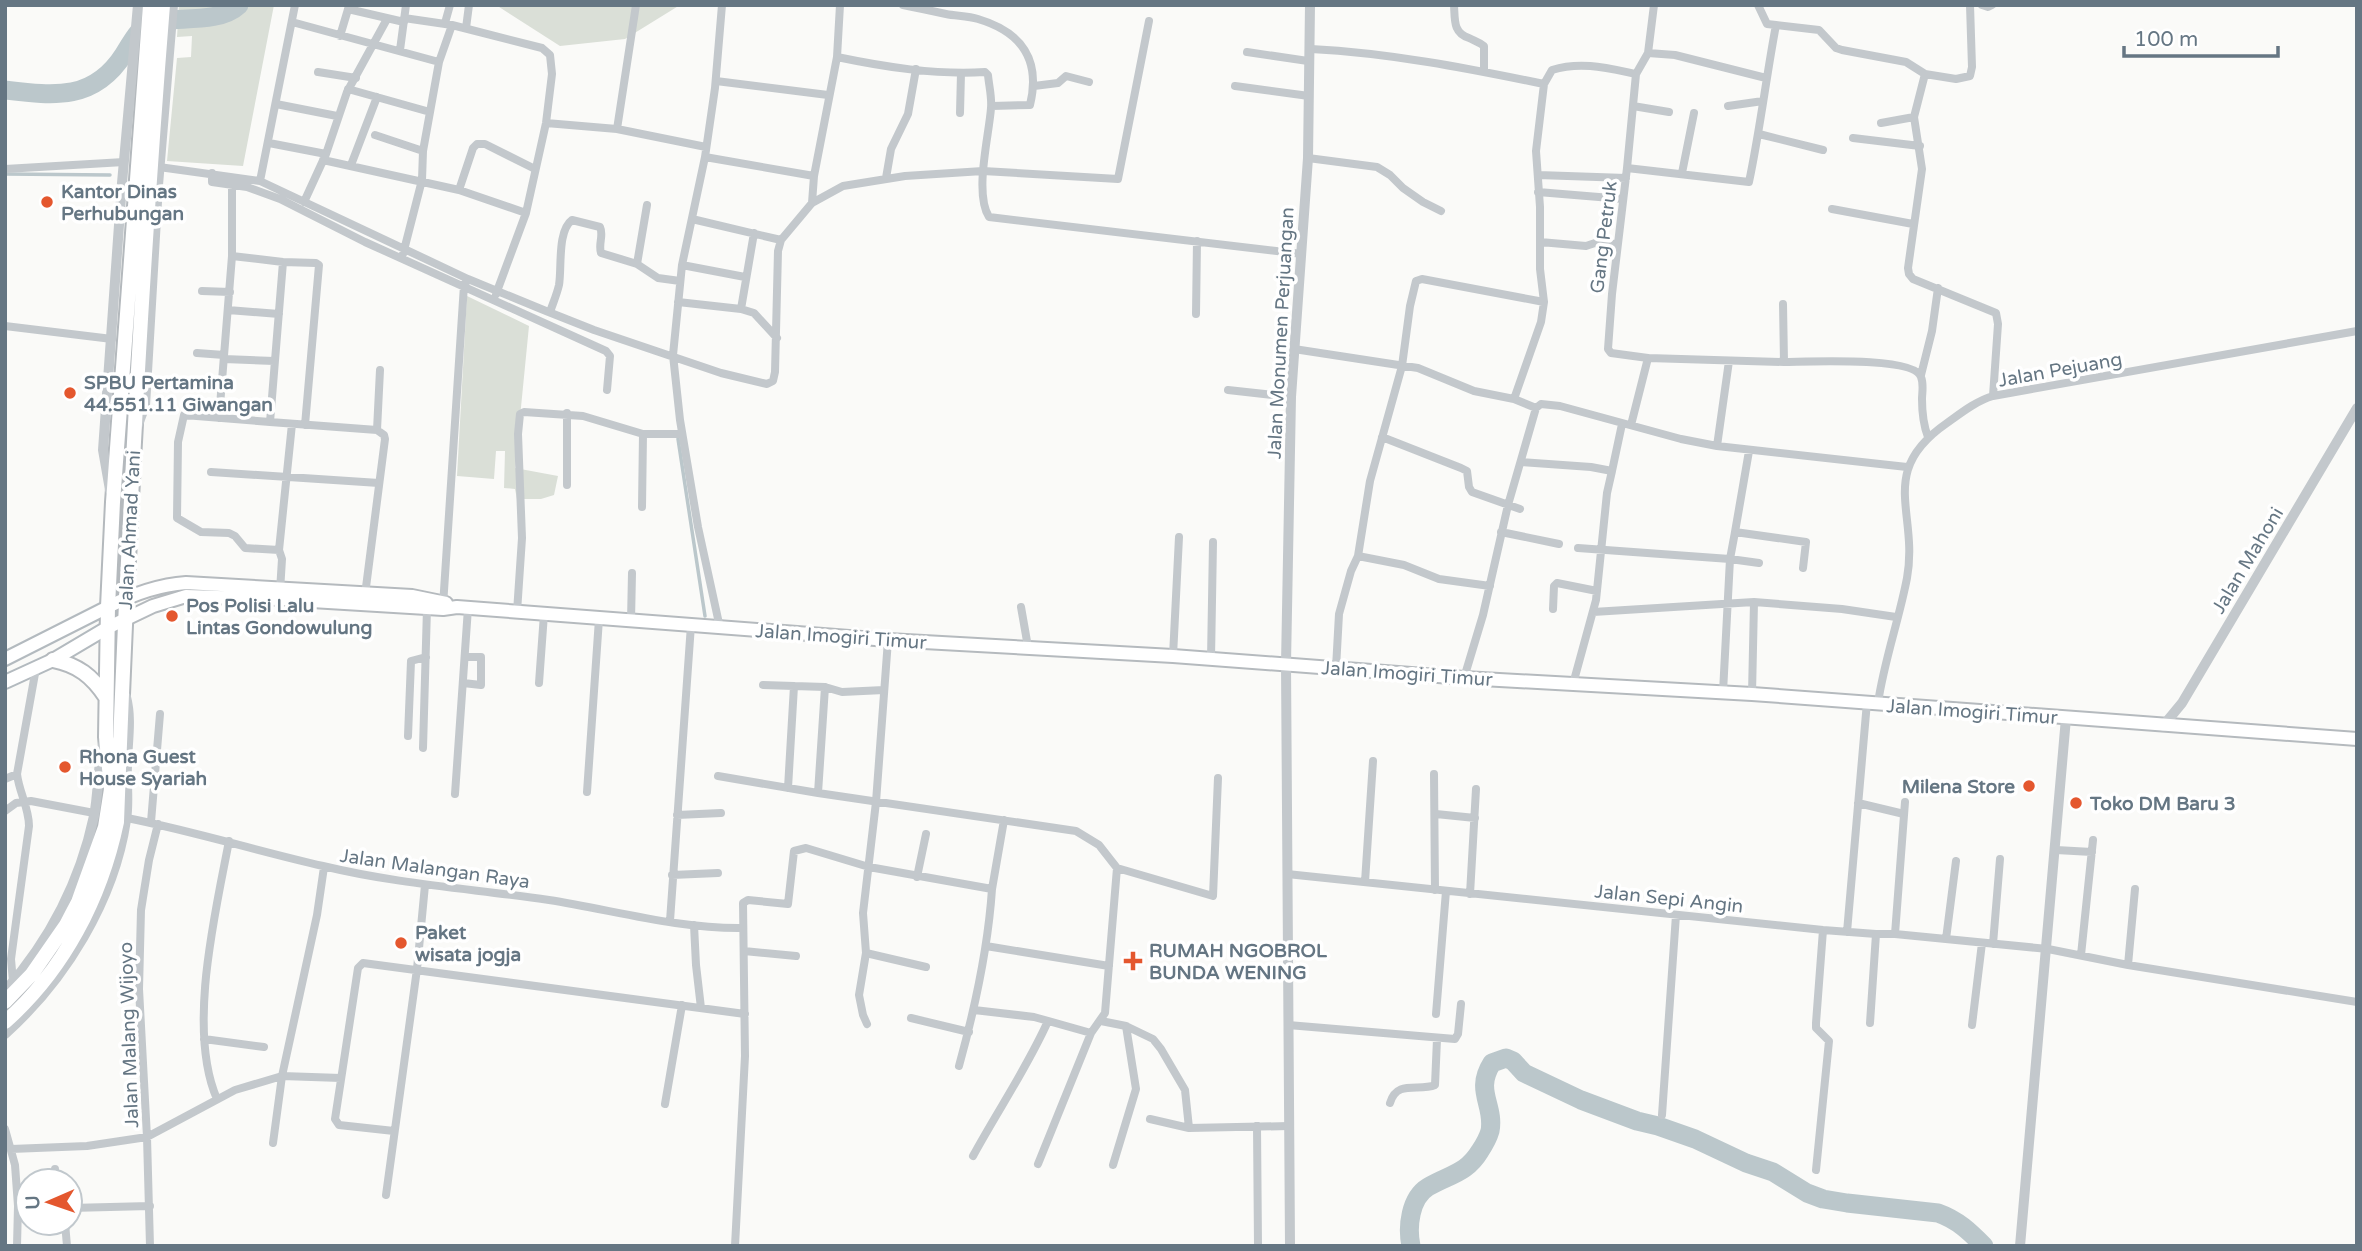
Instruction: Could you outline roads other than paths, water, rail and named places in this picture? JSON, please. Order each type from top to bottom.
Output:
[{"type":"highway","name":"Jalan Ahmad Yani","points":[[5,1022],[37,989],[71,944],[110,854],[117,822],[124,598],[134,434],[136,293],[150,75],[150,5]]},
{"type":"highway","name":"Jalan Ahmad Yani","points":[[150,75],[163,5]]},
{"type":"highway","name":"Jalan Ahmad Yani","points":[[5,1002],[32,974],[66,925],[78,902],[105,827],[111,789],[106,737],[106,697],[113,502],[136,293]]},
{"type":"highway","points":[[53,660],[69,663],[84,671],[97,683],[106,697]]},
{"type":"main road","name":"Jalan Imogiri Timur","points":[[5,659],[124,598],[169,584],[196,583],[364,599],[427,608],[443,605]]},
{"type":"main road","name":"Jalan Imogiri Timur","points":[[5,682],[53,660],[107,628],[153,606],[186,596],[280,593]]},
{"type":"main road","name":"Jalan Imogiri Timur","points":[[364,599],[412,596],[462,608],[720,628],[1173,656],[1464,678],[1723,692],[2357,739]]},
{"type":"street","points":[[138,5],[150,75]]},
{"type":"street","points":[[134,434],[145,406],[159,167],[148,97],[150,75],[173,5]]},
{"type":"street","points":[[260,181],[295,5]]},
{"type":"street","points":[[400,50],[405,5]]},
{"type":"street","points":[[403,254],[422,180],[430,112],[449,24],[450,5]]},
{"type":"street","points":[[466,28],[469,5]]},
{"type":"street","points":[[617,129],[636,5]]},
{"type":"street","points":[[720,628],[698,527],[682,434],[673,355],[682,265],[705,157],[716,81],[722,5]]},
{"type":"street","points":[[812,203],[814,176],[837,57],[840,5]]},
{"type":"street","points":[[903,5],[944,9],[978,18],[1007,31],[1024,47],[1034,86],[1029,106],[992,106]]},
{"type":"street","name":"Jalan Monumen Perjuangan","points":[[1290,1246],[1286,664],[1291,397],[1308,158],[1310,5]]},
{"type":"street","points":[[1454,5],[1454,24],[1458,31],[1462,36],[1484,46],[1484,71]]},
{"type":"street","points":[[1627,167],[1636,74],[1648,52],[1654,5]]},
{"type":"street","points":[[1758,5],[1768,23],[1819,30],[1842,50],[1906,62],[1925,74],[1956,79],[1970,76],[1972,67],[1970,5]]},
{"type":"street","points":[[1982,5],[1992,5]]},
{"type":"street","points":[[340,36],[348,7],[387,19],[449,24],[547,51],[552,60],[552,74],[546,122],[526,213],[496,295]]},
{"type":"street","points":[[304,202],[324,157],[348,89],[387,19]]},
{"type":"street","points":[[212,177],[212,182],[247,187],[280,200],[594,337],[673,355],[720,373],[767,384],[773,382],[775,372],[776,268],[781,240],[812,203],[844,186],[886,178],[983,171],[1118,179],[1149,21]]},
{"type":"street","points":[[292,22],[371,46],[400,50],[439,62]]},
{"type":"street","name":"Gang Petruk","points":[[1776,25],[1749,182],[1627,167],[1610,312],[1609,352],[1648,358],[1886,364],[1921,374]]},
{"type":"street","points":[[1247,52],[1310,55],[1353,51],[1414,58],[1544,84]]},
{"type":"street","points":[[1648,52],[1675,55],[1766,78]]},
{"type":"street","points":[[837,57],[886,67],[987,73],[992,106],[983,171],[985,211],[991,218],[1302,254]]},
{"type":"street","points":[[1514,399],[1541,322],[1544,302],[1540,269],[1536,151],[1544,84],[1552,70],[1567,66],[1592,66],[1636,74]]},
{"type":"street","points":[[886,178],[891,149],[908,114],[916,69]]},
{"type":"street","points":[[318,72],[356,78]]},
{"type":"street","points":[[960,113],[961,73]]},
{"type":"street","points":[[1925,74],[1914,117],[1922,169],[1908,260],[1909,274],[1996,313],[1998,324],[1993,396]]},
{"type":"street","points":[[1034,86],[1058,83],[1066,76],[1089,82]]},
{"type":"street","points":[[716,81],[828,95]]},
{"type":"street","points":[[1235,86],[1309,96]]},
{"type":"street","points":[[348,89],[430,112]]},
{"type":"street","points":[[113,502],[103,450],[124,162],[148,97]]},
{"type":"street","points":[[351,165],[377,97]]},
{"type":"street","points":[[1728,106],[1763,101]]},
{"type":"street","points":[[276,104],[337,116]]},
{"type":"street","points":[[1633,106],[1669,112]]},
{"type":"street","points":[[1682,173],[1694,113]]},
{"type":"street","points":[[1881,123],[1914,117]]},
{"type":"street","points":[[546,122],[617,129],[706,147]]},
{"type":"street","points":[[1759,134],[1823,150]]},
{"type":"street","points":[[375,135],[424,151]]},
{"type":"street","points":[[1853,138],[1920,146]]},
{"type":"street","points":[[269,143],[459,190],[526,213]]},
{"type":"street","points":[[459,190],[473,148],[477,144],[485,144],[535,169]]},
{"type":"street","points":[[705,157],[814,176]]},
{"type":"street","points":[[1308,158],[1377,167],[1423,202],[1441,211]]},
{"type":"street","points":[[5,169],[124,162]]},
{"type":"street","points":[[159,167],[212,177],[260,181],[403,254]]},
{"type":"street","points":[[1538,175],[1626,178]]},
{"type":"street","points":[[219,418],[230,292],[232,185]]},
{"type":"street","points":[[1538,192],[1623,199]]},
{"type":"street","points":[[637,264],[647,205]]},
{"type":"street","points":[[1832,209],[1913,224]]},
{"type":"street","points":[[692,219],[781,240]]},
{"type":"street","points":[[545,315],[559,286],[559,261],[570,221],[600,227],[601,253],[637,264],[658,278],[680,281]]},
{"type":"street","points":[[741,309],[754,233]]},
{"type":"street","points":[[1196,314],[1197,241]]},
{"type":"street","points":[[1540,242],[1587,246],[1595,243],[1617,244]]},
{"type":"street","points":[[232,256],[283,262],[316,262],[319,265],[305,425]]},
{"type":"street","points":[[270,422],[283,262]]},
{"type":"street","points":[[682,265],[745,277]]},
{"type":"street","points":[[1336,668],[1339,614],[1358,556],[1370,481],[1402,366],[1416,281],[1419,279],[1466,286],[1544,302]]},
{"type":"street","points":[[443,605],[466,282]]},
{"type":"street","points":[[1928,437],[1922,417],[1921,374],[1932,331],[1938,288]]},
{"type":"street","points":[[202,291],[230,292]]},
{"type":"street","points":[[678,302],[741,309],[758,315],[776,338]]},
{"type":"street","points":[[1783,304],[1783,362]]},
{"type":"street","points":[[228,310],[279,314]]},
{"type":"street","points":[[564,324],[594,337],[610,356],[607,390]]},
{"type":"street","points":[[5,326],[112,339]]},
{"type":"street","name":"Jalan Pejuang","points":[[1907,467],[1928,437],[1967,409],[1993,396],[2357,331]]},
{"type":"street","points":[[1294,349],[1418,368],[1474,391],[1514,399],[1536,408]]},
{"type":"street","points":[[197,353],[274,361]]},
{"type":"street","points":[[1573,684],[1597,591],[1607,493],[1612,471],[1648,358]]},
{"type":"street","points":[[1717,446],[1729,361]]},
{"type":"street","points":[[377,430],[380,370]]},
{"type":"street","points":[[1228,390],[1291,397]]},
{"type":"street","points":[[1464,678],[1536,408],[1544,403],[1717,446],[1907,467],[1905,511],[1908,564],[1872,703],[1858,803],[1847,932]]},
{"type":"street","name":"Jalan Mahoni","points":[[2163,726],[2182,703],[2357,408]]},
{"type":"street","points":[[517,612],[522,538],[518,433],[520,414],[567,413],[643,434],[682,434]]},
{"type":"street","points":[[567,413],[567,485]]},
{"type":"street","points":[[279,550],[245,548],[236,536],[229,533],[201,532],[177,518],[178,442],[184,415],[377,430],[384,435],[364,599]]},
{"type":"street","points":[[280,593],[282,559],[279,550],[292,424]]},
{"type":"street","points":[[642,507],[643,434]]},
{"type":"street","points":[[1382,437],[1467,471],[1472,492],[1520,509]]},
{"type":"street","points":[[1723,692],[1730,559],[1749,451]]},
{"type":"street","points":[[1521,462],[1612,471]]},
{"type":"street","points":[[211,472],[379,482]]},
{"type":"street","points":[[1501,532],[1559,544]]},
{"type":"street","points":[[1735,532],[1806,542],[1803,568]]},
{"type":"street","points":[[1173,656],[1179,537]]},
{"type":"street","points":[[1211,659],[1213,542]]},
{"type":"street","points":[[1578,548],[1759,563]]},
{"type":"street","points":[[1358,556],[1404,565],[1439,579],[1490,586]]},
{"type":"street","points":[[631,621],[632,572]]},
{"type":"street","points":[[1553,609],[1554,586],[1557,583],[1597,591]]},
{"type":"street","points":[[1593,612],[1754,602],[1842,609],[1896,617]]},
{"type":"street","points":[[1752,694],[1754,602]]},
{"type":"street","points":[[1021,607],[1028,647]]},
{"type":"street","points":[[424,748],[427,608]]},
{"type":"street","points":[[455,794],[465,657],[462,608]]},
{"type":"street","points":[[539,683],[544,614]]},
{"type":"street","points":[[587,792],[599,619]]},
{"type":"street","points":[[670,921],[677,815],[698,626]]},
{"type":"street","points":[[867,1024],[859,995],[866,953],[863,913],[876,802],[888,640]]},
{"type":"street","points":[[408,736],[411,661],[426,657]]},
{"type":"street","points":[[463,683],[481,685],[481,657],[465,657]]},
{"type":"street","points":[[9,986],[8,958],[29,826],[29,814],[23,802],[17,774],[36,668]]},
{"type":"street","points":[[5,1034],[54,984],[91,924],[115,865],[127,818],[130,717],[122,685]]},
{"type":"street","points":[[763,685],[825,687],[842,692],[884,690]]},
{"type":"street","points":[[788,788],[794,686]]},
{"type":"street","points":[[818,793],[825,687]]},
{"type":"street","name":"Jalan Malang Wijoyo","points":[[150,1246],[139,989],[141,910],[155,823],[160,714]]},
{"type":"street","points":[[2020,1246],[2028,1138],[2048,949],[2066,718]]},
{"type":"street","points":[[9,986],[59,917],[86,849],[94,813],[100,755],[106,737]]},
{"type":"street","points":[[1365,883],[1373,761]]},
{"type":"street","points":[[5,779],[17,774]]},
{"type":"street","points":[[1434,774],[1435,890]]},
{"type":"street","points":[[718,776],[1076,831],[1098,845],[1118,868],[1214,895],[1218,778]]},
{"type":"street","points":[[1471,894],[1476,789]]},
{"type":"street","points":[[5,811],[13,804],[37,802],[94,813]]},
{"type":"street","points":[[1895,933],[1905,802]]},
{"type":"street","points":[[1858,803],[1904,814]]},
{"type":"street","points":[[677,815],[721,813]]},
{"type":"street","points":[[1436,814],[1475,818]]},
{"type":"street","name":"Jalan Malangan Raya","points":[[127,818],[229,841],[324,867],[425,884],[549,900],[694,925],[743,928]]},
{"type":"street","points":[[959,1066],[974,1010],[986,946],[992,889],[1004,820]]},
{"type":"street","points":[[917,877],[926,834]]},
{"type":"street","points":[[2081,955],[2093,840]]},
{"type":"street","points":[[217,1099],[208,1072],[204,1039],[204,1002],[229,841]]},
{"type":"street","points":[[735,1246],[745,1056],[743,902],[746,900],[788,904],[792,855],[796,850],[806,848],[869,867],[992,889]]},
{"type":"street","points":[[2056,850],[2092,852]]},
{"type":"street","points":[[1993,944],[2000,859]]},
{"type":"street","points":[[1946,939],[1956,860]]},
{"type":"street","points":[[274,1143],[282,1076],[317,915],[324,867]]},
{"type":"street","points":[[1038,1164],[1091,1033],[1101,1021],[1106,1004],[1118,868]]},
{"type":"street","points":[[672,875],[718,873]]},
{"type":"street","name":"Jalan Sepi Angin","points":[[1287,874],[1823,930],[1895,933],[2048,949],[2128,965],[2357,1002]]},
{"type":"street","points":[[386,1195],[425,884]]},
{"type":"street","points":[[2128,965],[2134,889]]},
{"type":"street","points":[[1436,1014],[1446,891]]},
{"type":"street","points":[[1662,1115],[1663,1066],[1675,915]]},
{"type":"street","points":[[694,925],[701,1008]]},
{"type":"street","points":[[1816,1170],[1829,1041],[1816,1028],[1823,930]]},
{"type":"street","points":[[1870,1023],[1876,934]]},
{"type":"street","points":[[1972,1025],[1982,943]]},
{"type":"street","points":[[986,946],[1109,966]]},
{"type":"street","points":[[744,951],[796,956]]},
{"type":"street","points":[[866,953],[926,967]]},
{"type":"street","points":[[394,1131],[336,1123],[358,968],[361,963],[745,1014]]},
{"type":"street","points":[[1288,1026],[1455,1039],[1461,1003]]},
{"type":"street","points":[[665,1104],[682,1005]]},
{"type":"street","points":[[974,1010],[1020,1014],[1091,1033]]},
{"type":"street","points":[[911,1018],[969,1032]]},
{"type":"street","points":[[973,1156],[1016,1081],[1032,1059],[1048,1021]]},
{"type":"street","points":[[1101,1021],[1126,1026],[1153,1040],[1161,1049],[1185,1090],[1189,1128]]},
{"type":"street","points":[[1113,1165],[1136,1089],[1126,1026]]},
{"type":"street","points":[[204,1039],[264,1047]]},
{"type":"street","points":[[1390,1103],[1394,1093],[1402,1088],[1435,1085],[1437,1039]]},
{"type":"street","points":[[11,1149],[87,1146],[147,1137],[235,1090],[282,1076],[341,1078]]},
{"type":"street","points":[[1150,1119],[1189,1128],[1289,1126]]},
{"type":"street","points":[[1257,1126],[1258,1246]]},
{"type":"street","points":[[5,1129],[15,1164],[17,1246]]},
{"type":"street","points":[[5,1166],[15,1164]]},
{"type":"street","points":[[84,1208],[150,1206]]},
{"type":"waterway","points":[[5,90],[57,94],[86,88],[112,69],[135,36],[153,22],[215,16],[239,5]]},
{"type":"waterway","points":[[5,174],[110,175]]},
{"type":"waterway","points":[[678,439],[705,616]]},
{"type":"waterway","points":[[1411,1246],[1409,1230],[1417,1198],[1428,1187],[1469,1164],[1486,1141],[1491,1122],[1485,1090],[1487,1073],[1492,1063],[1506,1058],[1513,1061],[1524,1073],[1581,1100],[1695,1139],[1746,1163],[1773,1172],[1807,1193],[1847,1203],[1938,1213],[1958,1223],[1984,1246]]},
{"type":"place","name":"Kantor Dinas Perhubungan","points":[[47,202]]},
{"type":"place","name":"SPBU Pertamina 44.551.11 Giwangan","points":[[70,393]]},
{"type":"place","name":"Pos Polisi Lalu Lintas Gondowulung","points":[[172,616]]},
{"type":"place","name":"Rhona Guest House Syariah","points":[[65,767]]},
{"type":"place","name":"Milena Store","points":[[2029,786]]},
{"type":"place","name":"Toko DM Baru 3","points":[[2076,803]]},
{"type":"place","name":"Paket wisata jogja","points":[[401,943]]},
{"type":"place","name":"RUMAH NGOBROL BUNDA WENING","points":[[1133,961]]}]
